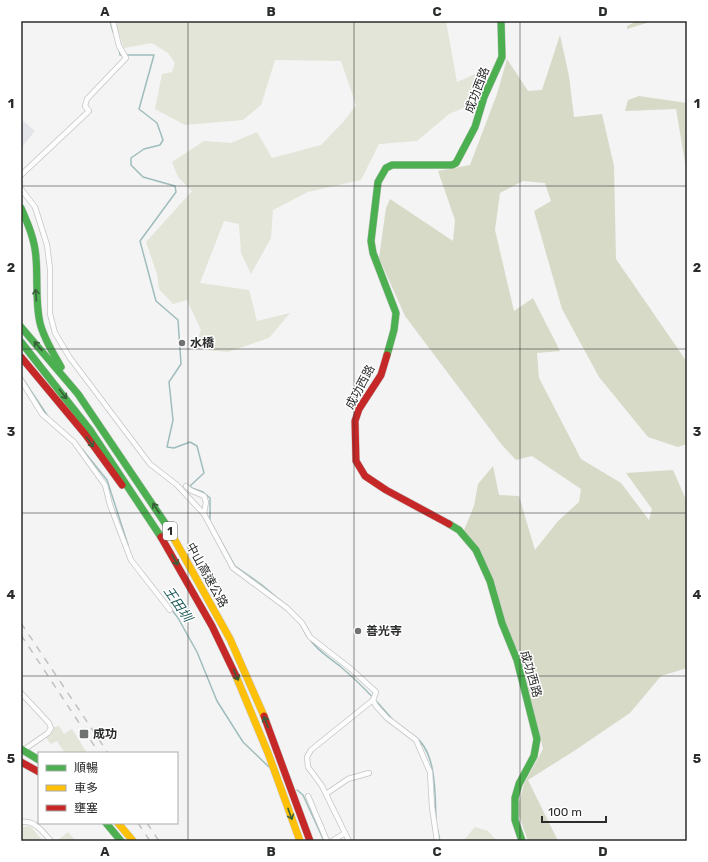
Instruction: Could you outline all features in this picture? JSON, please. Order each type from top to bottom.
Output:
[{"type":"main road","name":"成功西路","points":[[501,21],[502,57],[484,97],[475,126],[456,163],[452,165],[392,165],[386,168],[378,182],[371,241],[373,253],[396,313],[394,330],[381,375],[358,409],[354,431],[356,460],[365,476],[386,490],[458,530],[476,550],[490,581],[502,623],[517,660],[537,738],[538,747],[536,754],[518,785],[514,810],[522,841]]},
{"type":"main road","points":[[22,209],[36,250],[36,284],[40,323],[50,349],[78,394]]},
{"type":"main road","name":"中山高速公路","points":[[21,327],[78,394],[154,505],[187,560],[230,639],[281,759],[310,841]]},
{"type":"main road","name":"中山高速公路","points":[[21,342],[92,432],[140,503],[175,559],[221,642],[270,756],[300,841]]},
{"type":"main road","points":[[21,357],[85,434],[125,490],[140,503]]},
{"type":"main road","points":[[21,362],[40,380]]},
{"type":"main road","points":[[21,750],[38,759]]},
{"type":"main road","points":[[21,762],[38,771]]},
{"type":"main road","points":[[107,824],[121,841]]},
{"type":"main road","points":[[119,824],[133,841]]},
{"type":"street","points":[[21,175],[89,111],[85,106],[87,99],[126,58],[120,46],[113,21]]},
{"type":"street","points":[[21,189],[35,207],[47,244],[50,269],[50,314],[56,333],[70,358],[150,464],[177,485],[204,514],[233,568],[287,608],[302,623],[310,637],[351,669],[376,692],[374,698],[311,750],[307,757],[308,767],[326,794],[349,841]]},
{"type":"street","points":[[21,380],[42,414],[58,430],[74,442],[105,484],[110,504],[131,560],[170,610]]},
{"type":"street","points":[[186,486],[190,490],[204,496],[206,502],[204,514]]},
{"type":"street","points":[[21,693],[49,722],[51,728],[48,733],[21,750]]},
{"type":"street","points":[[374,698],[376,706],[387,718],[416,740],[430,772],[432,807],[437,841]]},
{"type":"street","points":[[326,794],[348,779],[369,773]]},
{"type":"street","points":[[308,796],[327,841]]},
{"type":"street","points":[[21,822],[30,821],[35,824],[51,841]]},
{"type":"street","points":[[332,841],[345,833]]},
{"type":"shaded area","points":[[118,21],[446,21],[457,82],[484,70],[470,105],[449,114],[417,141],[379,144],[361,180],[308,192],[273,210],[271,238],[251,274],[241,253],[239,224],[224,221],[200,283],[249,290],[257,321],[290,313],[269,338],[228,352],[194,349],[201,330],[187,300],[173,304],[159,289],[157,274],[146,242],[192,191],[178,177],[172,162],[204,141],[231,143],[257,132],[272,158],[321,145],[344,121],[356,105],[341,61],[275,60],[261,105],[243,120],[185,125],[155,109],[162,74],[172,72],[175,63],[168,53],[152,43],[124,48],[117,27]]},
{"type":"shaded area","points":[[21,119],[35,131],[21,148]]},
{"type":"shaded area","points":[[59,726],[64,734],[72,729],[86,752],[64,752],[57,741],[51,744],[44,735],[51,728]]},
{"type":"shaded area","points":[[27,826],[31,827],[43,841],[21,841],[21,828]]},
{"type":"shaded area","points":[[475,827],[488,831],[497,841],[463,841]]},
{"type":"shaded area","points":[[68,832],[76,841],[57,841]]},
{"type":"green space","points":[[637,21],[653,21],[627,29],[627,26]]},
{"type":"green space","points":[[560,35],[569,76],[574,117],[602,114],[614,166],[616,259],[687,362],[687,444],[678,447],[648,437],[599,377],[562,309],[534,211],[551,201],[545,183],[523,181],[500,193],[495,230],[514,311],[533,298],[560,351],[537,353],[539,378],[581,459],[621,483],[649,520],[652,509],[626,473],[673,470],[687,502],[687,668],[661,676],[630,713],[528,780],[558,841],[528,841],[517,810],[524,784],[543,749],[520,655],[501,618],[482,553],[464,530],[474,506],[478,484],[493,466],[499,495],[519,496],[535,550],[558,521],[579,502],[581,489],[532,456],[516,460],[502,445],[405,316],[379,258],[386,208],[390,199],[453,241],[455,220],[438,171],[470,165],[497,94],[507,59],[528,91],[542,90]]},
{"type":"green space","points":[[639,96],[687,103],[687,174],[676,109],[625,111],[628,100]]},
{"type":"waterway","points":[[110,21],[113,32]]},
{"type":"waterway","points":[[119,49],[120,55],[123,55]]},
{"type":"waterway","points":[[127,55],[154,55],[139,109],[157,123],[163,140],[160,145],[144,149],[131,158],[131,165],[143,177],[175,186],[176,192],[140,241],[156,301],[178,320],[181,364],[169,382],[173,420],[167,447],[174,448],[190,442],[197,446],[204,473],[190,486],[203,492],[210,498],[210,520]]},
{"type":"waterway","name":"王田圳","points":[[21,376],[49,418]]},
{"type":"waterway","name":"王田圳","points":[[82,449],[107,480],[128,545]]},
{"type":"waterway","points":[[216,532],[235,566],[262,585],[281,601]]},
{"type":"waterway","name":"王田圳","points":[[143,572],[178,618],[197,652],[217,701],[243,742],[269,767]]},
{"type":"waterway","points":[[302,626],[306,635]]},
{"type":"waterway","points":[[309,638],[319,650],[362,686],[393,720]]},
{"type":"waterway","points":[[414,736],[422,743],[431,763],[435,786],[436,820]]},
{"type":"waterway","name":"王田圳","points":[[297,790],[303,795],[324,841]]},
{"type":"waterway","points":[[437,827],[440,841]]},
{"type":"railway","points":[[21,623],[107,752]]},
{"type":"railway","points":[[21,635],[98,752]]},
{"type":"railway","points":[[139,824],[150,841]]},
{"type":"railway","points":[[148,824],[159,841]]},
{"type":"traffic: fast","points":[[387,355],[394,330],[396,313],[373,253],[371,241],[378,182],[386,168],[392,165],[452,165],[456,163],[475,127],[484,97],[502,57],[501,21]]},
{"type":"traffic: fast","points":[[21,208],[31,232],[35,251],[40,323],[46,340],[61,367]]},
{"type":"traffic: fast","points":[[21,327],[78,394],[167,526]]},
{"type":"traffic: fast","points":[[21,342],[90,430],[161,537]]},
{"type":"traffic: fast","points":[[449,524],[459,530],[476,550],[490,581],[502,623],[517,660],[537,739],[534,756],[519,784],[515,798],[515,820],[522,841]]},
{"type":"traffic: fast","points":[[21,749],[38,759]]},
{"type":"traffic: fast","points":[[107,824],[121,841]]},
{"type":"traffic: slow","points":[[167,526],[230,639],[264,716]]},
{"type":"traffic: slow","points":[[236,676],[268,753],[300,841]]},
{"type":"traffic: slow","points":[[119,824],[133,841]]},
{"type":"traffic: jam","points":[[387,355],[381,375],[359,409],[355,421],[356,461],[365,476],[386,490],[449,524]]},
{"type":"traffic: jam","points":[[21,357],[85,434],[122,485]]},
{"type":"traffic: jam","points":[[161,537],[212,626],[236,676]]},
{"type":"traffic: jam","points":[[264,716],[310,841]]},
{"type":"traffic: jam","points":[[21,762],[38,771]]},
{"type":"place","name":"水橋","points":[[182,343]]},
{"type":"place","name":"善光寺","points":[[358,631]]},
{"type":"place","name":"成功","points":[[84,734]]}]
